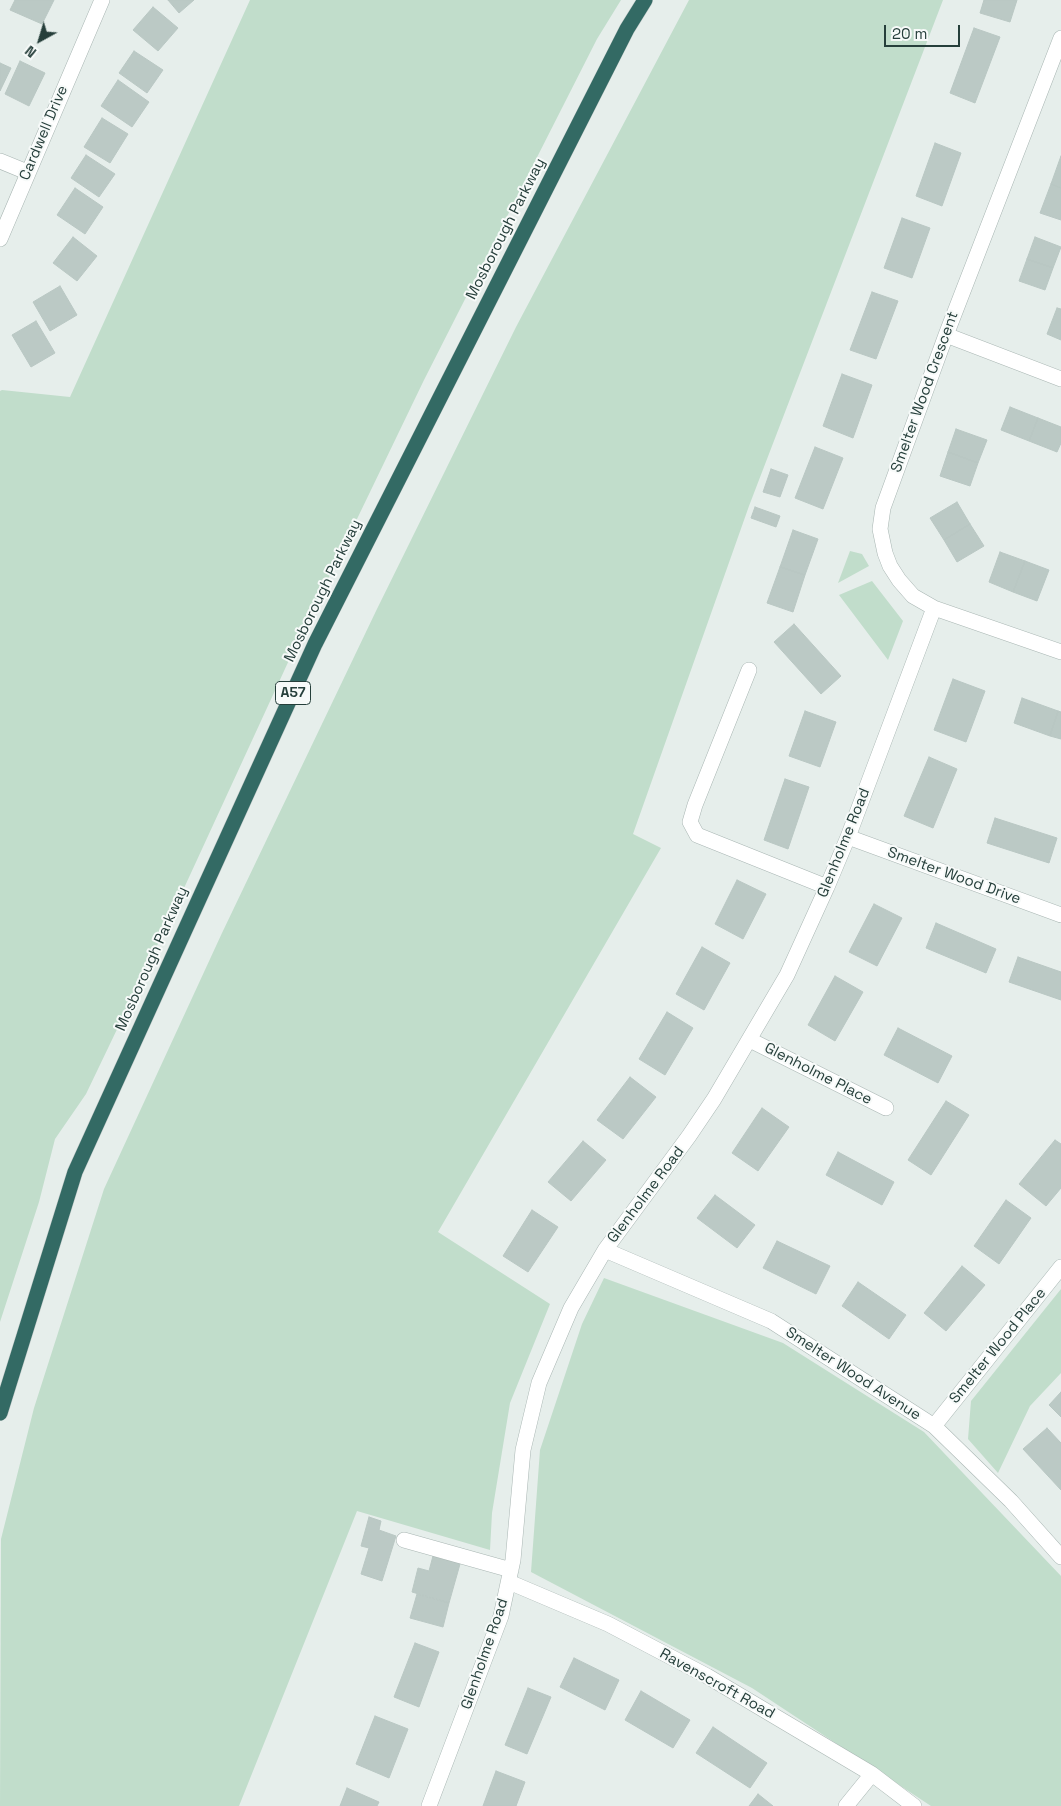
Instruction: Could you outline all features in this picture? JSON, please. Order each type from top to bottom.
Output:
[{"type":"highway","name":"Mosborough Parkway","points":[[0,1413],[75,1172],[311,653],[627,29],[645,0]]},
{"type":"street","name":"Cardwell Drive","points":[[0,240],[102,0]]},
{"type":"street","name":"Smelter Wood Crescent","points":[[1061,38],[946,335],[882,508],[880,529],[888,560],[899,580],[913,596],[934,608],[1061,652]]},
{"type":"street","points":[[0,162],[28,172]]},
{"type":"street","points":[[946,335],[1061,378]]},
{"type":"street","name":"Glenholme Road","points":[[429,1806],[501,1616],[510,1576],[523,1450],[539,1382],[571,1308],[605,1250],[714,1099],[787,975],[848,837],[934,608]]},
{"type":"street","points":[[749,670],[690,822],[697,834],[827,887]]},
{"type":"street","name":"Smelter Wood Drive","points":[[848,837],[1061,915]]},
{"type":"street","name":"Glenholme Place","points":[[750,1040],[886,1108]]},
{"type":"street","name":"Smelter Wood Avenue","points":[[605,1250],[771,1321],[934,1426],[1011,1500],[1061,1557]]},
{"type":"street","name":"Smelter Wood Place","points":[[934,1426],[1061,1267]]},
{"type":"street","name":"Ravenscroft Road","points":[[404,1540],[510,1576],[608,1624],[707,1676],[872,1774],[914,1806]]},
{"type":"street","points":[[846,1806],[872,1774]]},
{"type":"green space","points":[[250,0],[621,0],[597,39],[424,380],[290,658],[167,925],[86,1094],[55,1139],[39,1202],[0,1322],[0,391],[70,397]]},
{"type":"green space","points":[[689,0],[943,0],[749,506],[633,834],[661,848],[438,1232],[550,1304],[510,1403],[492,1513],[490,1550],[357,1511],[239,1806],[0,1806],[1,1539],[34,1408],[104,1189],[222,933],[376,611],[516,327]]},
{"type":"green space","points":[[850,551],[862,554],[869,566],[838,583]]},
{"type":"green space","points":[[872,581],[903,621],[888,660],[839,595]]},
{"type":"green space","points":[[604,1278],[783,1343],[924,1432],[1061,1576],[1061,1806],[931,1806],[752,1688],[531,1572],[540,1450],[582,1324]]},
{"type":"green space","points":[[1061,1289],[1061,1373],[1030,1406],[998,1473],[968,1439],[971,1401]]},
{"type":"building","points":[[15,0],[54,0],[42,24],[10,10]]},
{"type":"building","points":[[168,0],[194,0],[179,13]]},
{"type":"building","points":[[984,0],[1017,0],[1010,22],[980,13]]},
{"type":"building","points":[[153,7],[178,28],[158,51],[133,30]]},
{"type":"building","points":[[974,28],[1000,37],[975,103],[950,93]]},
{"type":"building","points":[[134,51],[163,70],[147,93],[119,73]]},
{"type":"building","points":[[20,61],[45,73],[29,106],[5,94]]},
{"type":"building","points":[[0,63],[11,68],[0,91]]},
{"type":"building","points":[[118,80],[149,102],[132,127],[101,106]]},
{"type":"building","points":[[102,118],[128,134],[110,163],[84,147]]},
{"type":"building","points":[[935,143],[961,153],[942,206],[916,196]]},
{"type":"building","points":[[86,155],[115,174],[99,197],[71,178]]},
{"type":"building","points":[[1061,156],[1061,188],[1051,184]]},
{"type":"building","points":[[1051,184],[1061,188],[1061,220],[1040,213]]},
{"type":"building","points":[[75,188],[103,207],[85,234],[57,215]]},
{"type":"building","points":[[902,218],[930,228],[912,278],[884,268]]},
{"type":"building","points":[[73,237],[97,256],[77,281],[53,263]]},
{"type":"building","points":[[1035,237],[1061,247],[1053,268],[1027,259]]},
{"type":"building","points":[[1027,259],[1053,268],[1045,290],[1019,281]]},
{"type":"building","points":[[60,286],[77,315],[50,331],[33,302]]},
{"type":"building","points":[[872,292],[898,301],[876,359],[850,350]]},
{"type":"building","points":[[1057,308],[1061,309],[1061,340],[1047,334]]},
{"type":"building","points":[[36,321],[55,353],[31,367],[12,335]]},
{"type":"building","points":[[842,374],[872,385],[853,438],[823,426]]},
{"type":"building","points":[[1010,407],[1038,418],[1029,441],[1001,430]]},
{"type":"building","points":[[1038,418],[1061,427],[1061,443],[1057,452],[1029,441]]},
{"type":"building","points":[[956,429],[987,440],[978,463],[948,452]]},
{"type":"building","points":[[815,447],[843,458],[823,509],[795,498]]},
{"type":"building","points":[[948,452],[978,463],[970,486],[940,476]]},
{"type":"building","points":[[771,469],[788,475],[780,497],[763,492]]},
{"type":"building","points":[[957,502],[970,524],[944,540],[930,518]]},
{"type":"building","points":[[755,507],[780,516],[776,527],[751,518]]},
{"type":"building","points":[[970,524],[984,546],[957,562],[944,540]]},
{"type":"building","points":[[793,530],[818,539],[805,575],[780,567]]},
{"type":"building","points":[[1000,552],[1025,561],[1013,592],[989,582]]},
{"type":"building","points":[[1025,561],[1049,570],[1037,601],[1013,592]]},
{"type":"building","points":[[780,567],[805,575],[793,612],[767,603]]},
{"type":"building","points":[[794,624],[841,676],[821,694],[774,642]]},
{"type":"building","points":[[953,679],[985,691],[966,742],[934,730]]},
{"type":"building","points":[[1022,698],[1058,711],[1050,736],[1014,723]]},
{"type":"building","points":[[805,711],[836,722],[820,767],[789,756]]},
{"type":"building","points":[[1058,711],[1061,712],[1061,739],[1050,736]]},
{"type":"building","points":[[929,757],[957,769],[933,828],[904,816]]},
{"type":"building","points":[[785,779],[809,787],[788,849],[764,840]]},
{"type":"building","points":[[995,818],[1057,838],[1049,863],[987,843]]},
{"type":"building","points":[[737,880],[766,894],[743,939],[715,924]]},
{"type":"building","points":[[874,904],[902,918],[877,966],[849,952]]},
{"type":"building","points":[[936,923],[996,949],[986,973],[926,948]]},
{"type":"building","points":[[702,947],[730,963],[704,1010],[676,994]]},
{"type":"building","points":[[1018,957],[1061,972],[1061,1000],[1009,982]]},
{"type":"building","points":[[835,976],[863,992],[835,1041],[808,1025]]},
{"type":"building","points":[[667,1012],[693,1028],[665,1075],[639,1059]]},
{"type":"building","points":[[898,1028],[952,1056],[938,1083],[884,1055]]},
{"type":"building","points":[[630,1077],[656,1097],[623,1139],[597,1120]]},
{"type":"building","points":[[946,1101],[969,1115],[931,1175],[908,1160]]},
{"type":"building","points":[[762,1108],[789,1127],[758,1171],[732,1153]]},
{"type":"building","points":[[1055,1140],[1061,1144],[1061,1188],[1046,1206],[1019,1184]]},
{"type":"building","points":[[583,1141],[606,1160],[571,1201],[548,1182]]},
{"type":"building","points":[[838,1152],[894,1182],[882,1205],[826,1175]]},
{"type":"building","points":[[715,1195],[755,1225],[737,1248],[697,1218]]},
{"type":"building","points":[[1006,1200],[1031,1218],[999,1264],[974,1246]]},
{"type":"building","points":[[532,1210],[558,1227],[528,1272],[503,1256]]},
{"type":"building","points":[[777,1241],[830,1266],[816,1294],[763,1268]]},
{"type":"building","points":[[962,1266],[985,1285],[946,1331],[924,1313]]},
{"type":"building","points":[[858,1282],[906,1315],[889,1339],[842,1306]]},
{"type":"building","points":[[1061,1392],[1061,1417],[1049,1405]]},
{"type":"building","points":[[1047,1428],[1061,1443],[1061,1490],[1023,1449]]},
{"type":"building","points":[[369,1517],[381,1521],[379,1530],[396,1536],[382,1581],[361,1574],[369,1548],[361,1546]]},
{"type":"building","points":[[433,1556],[460,1564],[449,1603],[412,1592],[418,1568],[429,1571]]},
{"type":"building","points":[[417,1594],[449,1603],[443,1627],[410,1618]]},
{"type":"building","points":[[415,1643],[439,1652],[419,1707],[394,1697]]},
{"type":"building","points":[[574,1658],[619,1680],[605,1710],[560,1687]]},
{"type":"building","points":[[528,1688],[551,1697],[527,1754],[505,1745]]},
{"type":"building","points":[[641,1691],[690,1720],[673,1748],[625,1720]]},
{"type":"building","points":[[375,1716],[408,1729],[389,1778],[356,1764]]},
{"type":"building","points":[[713,1727],[767,1763],[750,1788],[696,1753]]},
{"type":"building","points":[[496,1771],[525,1782],[516,1806],[483,1806]]},
{"type":"building","points":[[347,1788],[379,1802],[377,1806],[340,1806]]},
{"type":"building","points":[[758,1794],[773,1806],[749,1806]]}]
